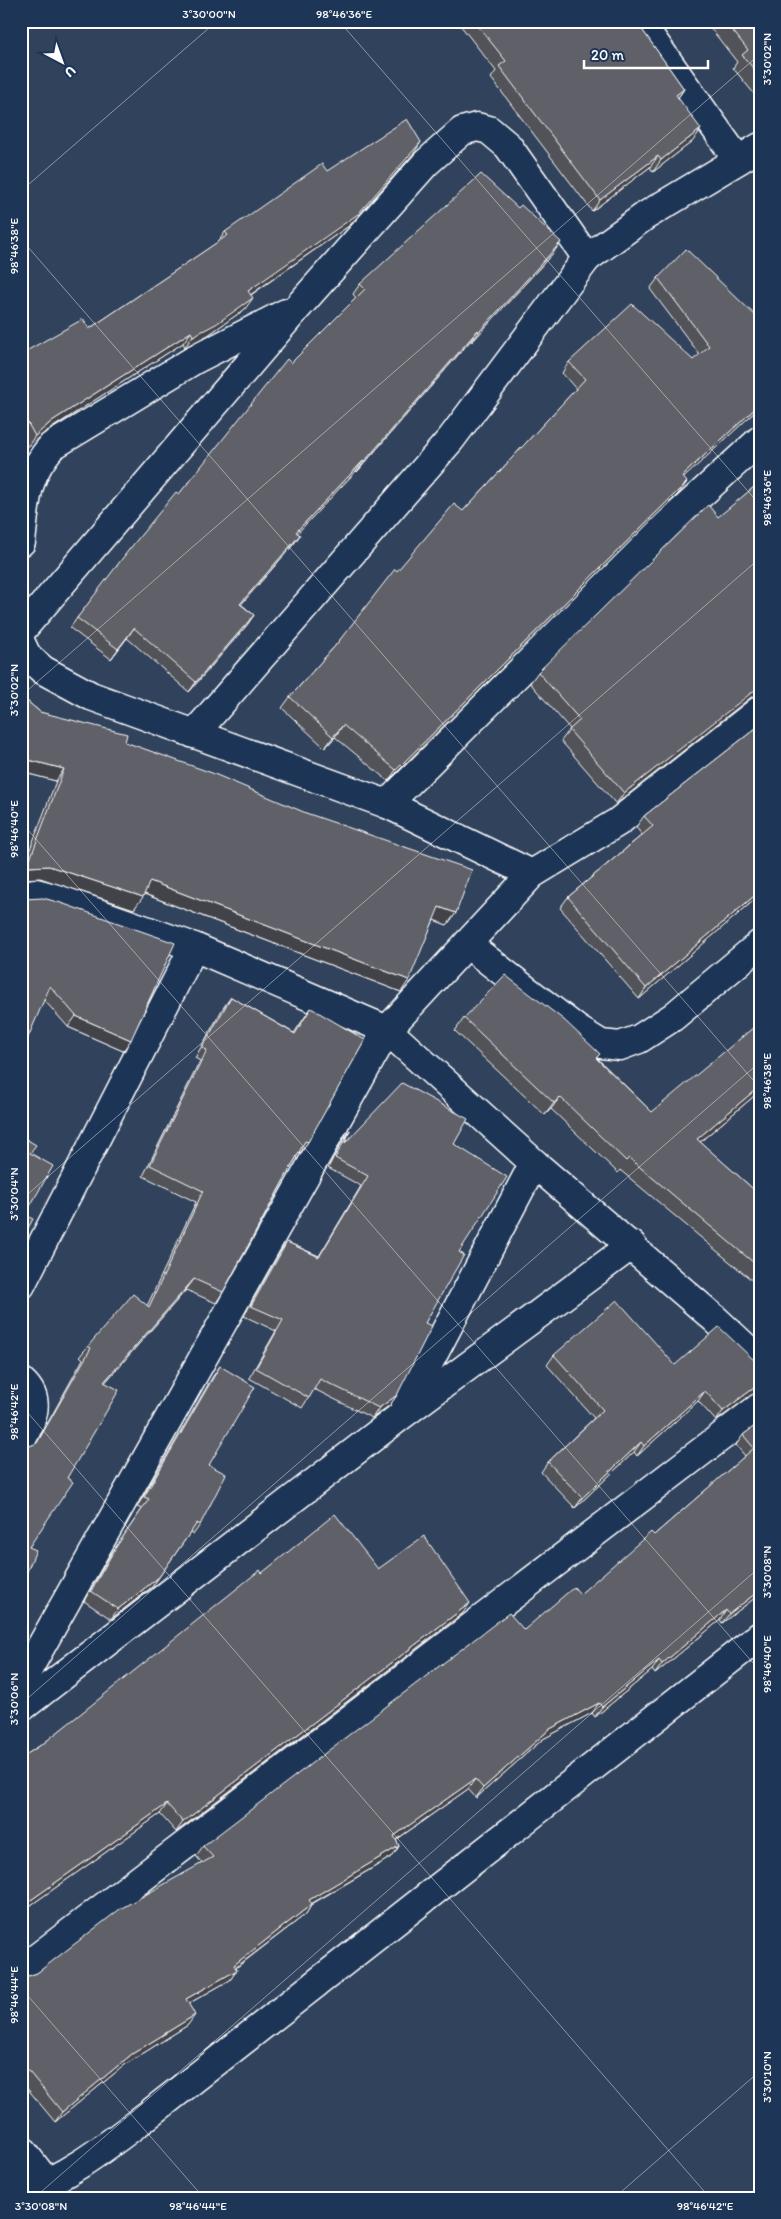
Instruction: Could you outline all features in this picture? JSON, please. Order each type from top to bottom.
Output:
[{"type":"street","points":[[194,734],[451,439],[587,258],[645,216],[749,153],[639,21]]},
{"type":"street","points":[[21,631],[297,308],[426,162],[462,131],[477,127],[489,130],[508,146],[587,258]]},
{"type":"street","points":[[21,542],[29,481],[39,461],[52,446],[194,360],[297,308]]},
{"type":"street","points":[[387,804],[665,527],[760,440]]},
{"type":"street","points":[[21,643],[27,656],[62,682],[128,712],[387,804],[532,874]]},
{"type":"street","points":[[21,1682],[386,1030],[532,874],[618,822],[760,710]]},
{"type":"street","points":[[21,895],[36,893],[58,898],[194,947],[386,1030],[534,1163],[632,1246],[760,1361]]},
{"type":"street","points":[[467,944],[578,1030],[601,1044],[620,1046],[639,1039],[673,1016],[760,944]]},
{"type":"street","points":[[21,1285],[194,947]]},
{"type":"street","points":[[402,1415],[534,1163]]},
{"type":"street","points":[[21,1708],[402,1415],[632,1246]]},
{"type":"street","points":[[21,1381],[31,1390],[34,1403],[28,1427],[21,1441]]},
{"type":"street","points":[[21,1970],[760,1408]]},
{"type":"street","points":[[21,2193],[48,2184],[86,2161],[218,2062],[760,1636]]},
{"type":"street","points":[[21,2149],[48,2184]]},
{"type":"building","points":[[474,21],[636,21],[684,89],[676,95],[701,129],[661,160],[658,156],[600,200],[499,66],[506,61]]},
{"type":"building","points":[[725,21],[760,21],[760,76],[742,55],[748,50]]},
{"type":"building","points":[[407,119],[421,142],[358,214],[248,291],[253,298],[216,324],[193,336],[191,332],[52,421],[35,436],[21,411],[21,354],[83,319],[89,329],[228,235],[225,232],[322,164],[327,171]]},
{"type":"building","points":[[481,174],[518,208],[521,205],[561,242],[479,332],[478,330],[364,462],[296,532],[300,535],[240,604],[254,615],[196,682],[134,628],[118,649],[77,618],[128,551],[176,492],[179,494],[287,359],[291,363],[365,289],[360,284]]},
{"type":"building","points":[[686,249],[760,320],[760,404],[682,476],[687,482],[396,770],[343,725],[333,737],[290,697],[335,646],[395,569],[397,571],[454,504],[463,511],[585,379],[569,362],[632,304],[693,360],[709,346],[658,278]]},
{"type":"building","points":[[760,482],[760,686],[624,793],[569,730],[580,720],[538,672],[708,505],[718,517]]},
{"type":"building","points":[[21,696],[40,712],[127,734],[125,742],[212,773],[306,813],[472,870],[456,913],[439,907],[409,980],[150,881],[143,897],[49,866],[27,867],[64,769],[21,758]]},
{"type":"building","points":[[760,725],[760,891],[646,988],[568,897],[653,826],[644,816]]},
{"type":"building","points":[[21,897],[23,899],[43,898],[61,903],[175,943],[131,1040],[76,1016],[50,986],[21,1054]]},
{"type":"building","points":[[505,975],[564,1020],[600,1054],[596,1058],[652,1112],[760,1022],[760,1086],[697,1139],[760,1195],[760,1268],[629,1158],[626,1161],[560,1097],[554,1103],[464,1018]]},
{"type":"building","points":[[231,997],[295,1034],[311,1008],[365,1040],[308,1142],[305,1141],[223,1292],[194,1279],[104,1382],[119,1390],[67,1478],[73,1482],[29,1547],[36,1550],[21,1586],[21,1444],[30,1446],[37,1443],[91,1348],[88,1346],[133,1294],[149,1307],[203,1191],[150,1165],[207,1050],[202,1048]]},
{"type":"building","points":[[402,1083],[468,1119],[454,1144],[507,1177],[459,1252],[464,1255],[425,1323],[432,1326],[397,1395],[379,1408],[320,1379],[309,1398],[256,1368],[283,1320],[251,1306],[287,1242],[319,1257],[368,1176],[335,1158],[350,1130],[345,1143]]},
{"type":"building","points":[[21,1136],[36,1145],[30,1153],[53,1166],[25,1215],[33,1219],[21,1241]]},
{"type":"building","points":[[617,1300],[675,1365],[719,1327],[756,1362],[760,1363],[760,1384],[723,1411],[705,1391],[644,1446],[641,1442],[582,1498],[548,1462],[603,1410],[554,1355]]},
{"type":"building","points":[[220,1366],[255,1387],[209,1465],[226,1474],[200,1525],[197,1523],[159,1577],[118,1609],[91,1591],[116,1547],[149,1499],[144,1497]]},
{"type":"building","points":[[760,1422],[760,1590],[729,1614],[726,1610],[662,1664],[659,1660],[602,1707],[599,1703],[550,1729],[483,1788],[475,1779],[394,1836],[399,1846],[309,1900],[312,1904],[234,1965],[237,1970],[186,1999],[195,2015],[132,2054],[62,2112],[21,2062],[21,1974],[29,1976],[37,1973],[120,1909],[213,1857],[203,1846],[509,1613],[524,1630],[574,1587],[580,1594],[651,1532],[654,1535],[754,1448],[743,1435]]},
{"type":"building","points":[[335,1514],[378,1569],[424,1536],[470,1603],[183,1822],[167,1804],[21,1907],[21,1758],[44,1743],[260,1570],[262,1573]]}]
